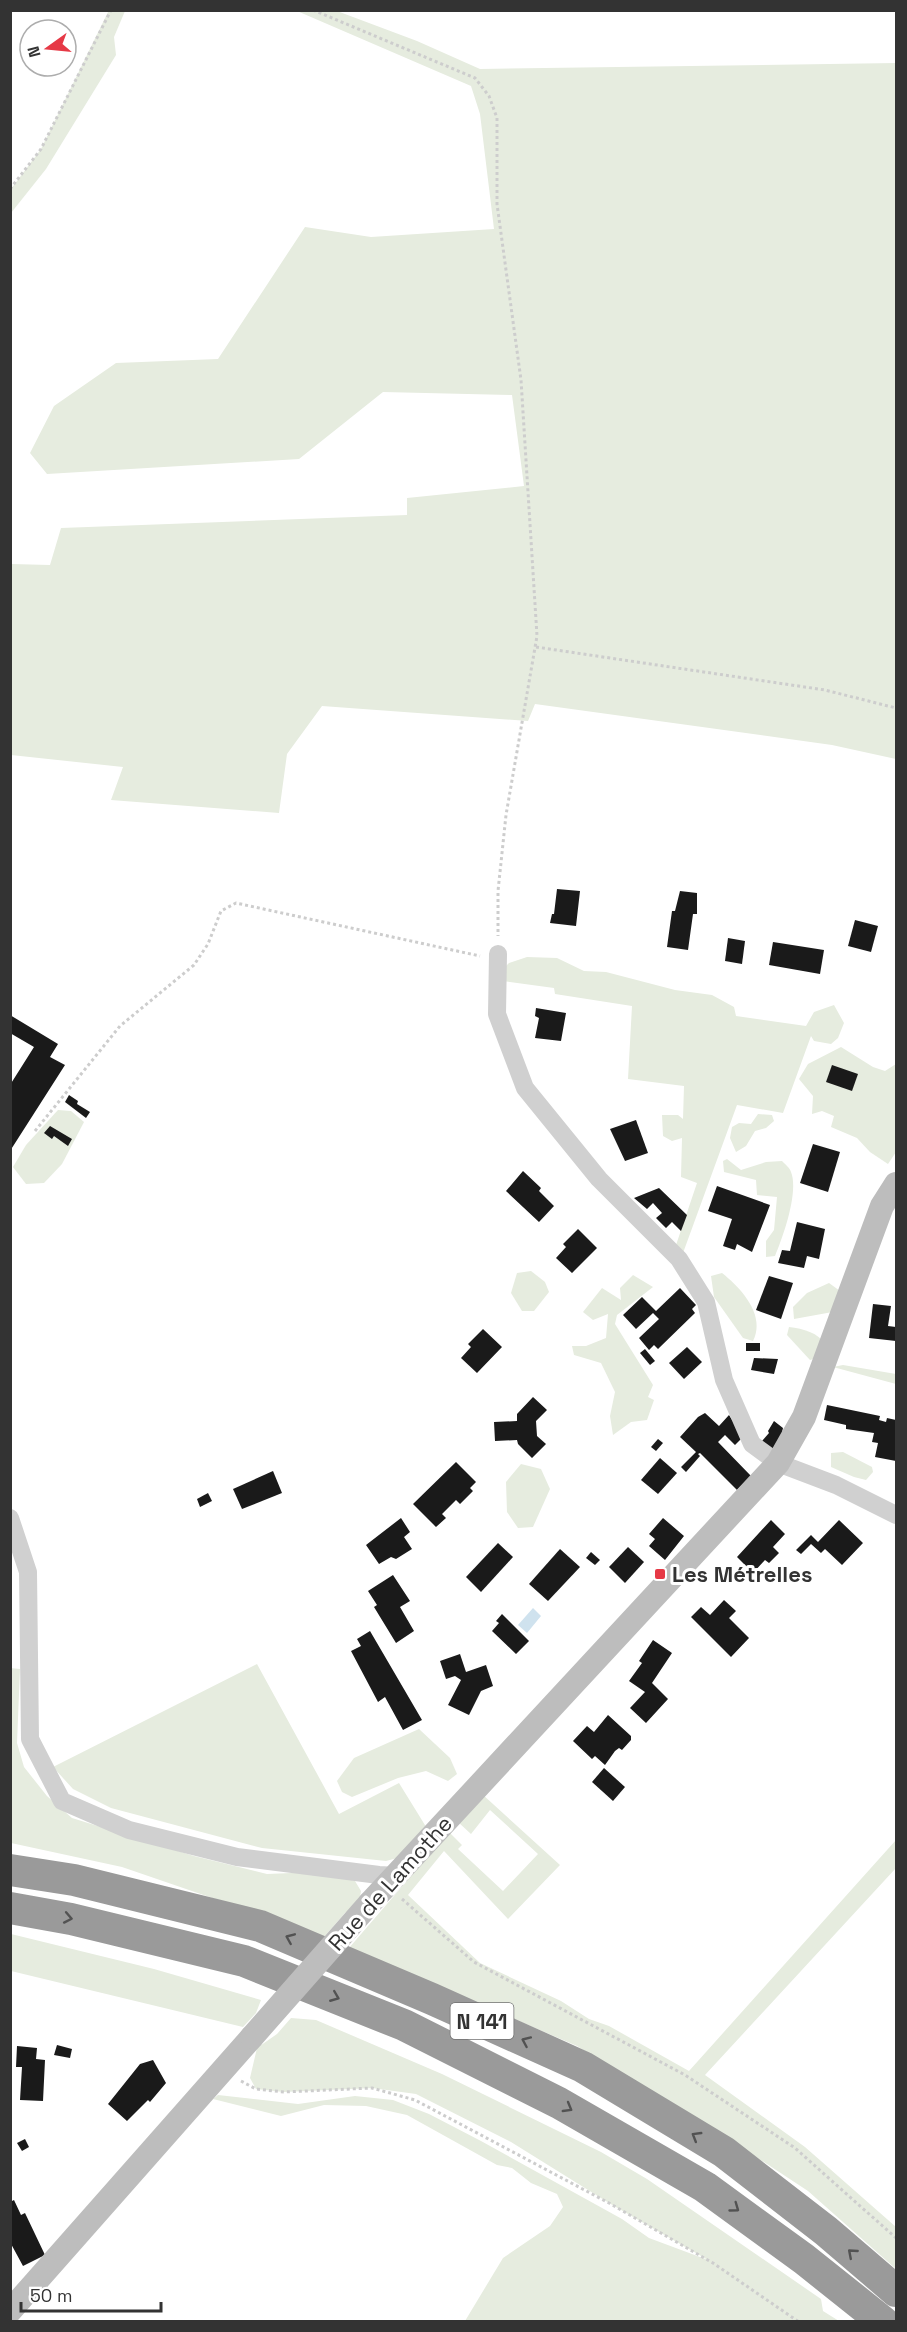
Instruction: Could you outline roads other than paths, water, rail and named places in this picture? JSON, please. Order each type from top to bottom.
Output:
[{"type":"highway","name":"N 141","points":[[10,1870],[74,1880],[260,1926],[432,1999],[583,2067],[724,2152],[826,2230],[897,2291]]},
{"type":"highway","name":"N 141","points":[[10,1908],[71,1918],[244,1961],[404,2025],[559,2103],[705,2187],[804,2259],[883,2322]]},
{"type":"street","points":[[498,954],[497,1014],[525,1088],[599,1179],[679,1259],[706,1302],[723,1380],[752,1444],[778,1463],[836,1485],[897,1515]]},
{"type":"street","name":"Rue de Lamothe","points":[[10,2311],[370,1904],[778,1463],[804,1417],[882,1206],[897,1184]]},
{"type":"street","points":[[10,1518],[28,1572],[30,1739],[62,1801],[129,1830],[237,1857],[392,1881]]},
{"type":"water","points":[[533,1608],[541,1616],[527,1633],[518,1625]]},
{"type":"place","name":"Les Métrelles","points":[[660,1574]]}]
